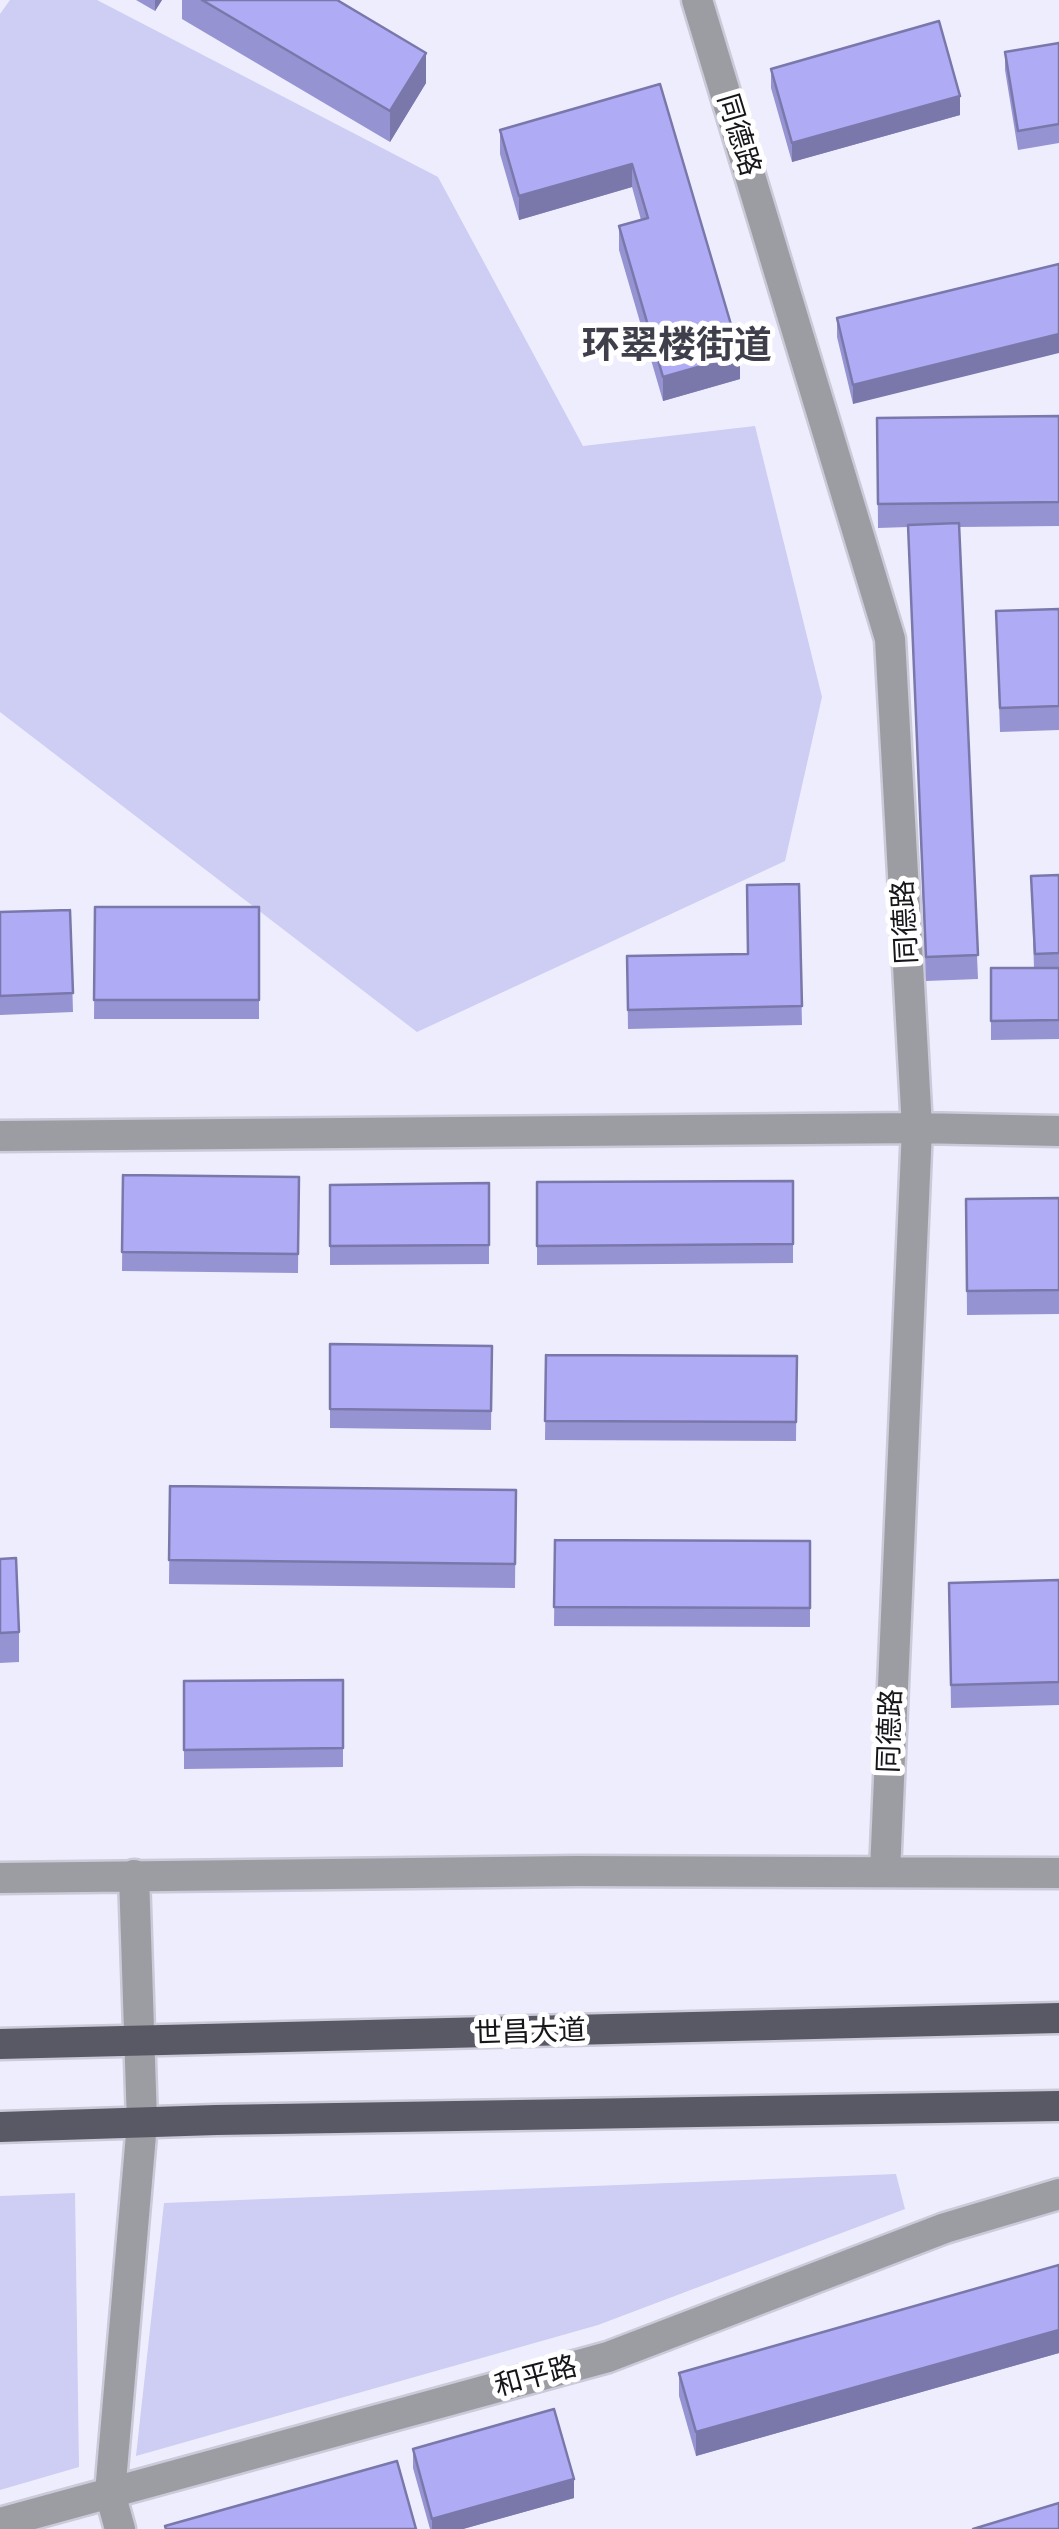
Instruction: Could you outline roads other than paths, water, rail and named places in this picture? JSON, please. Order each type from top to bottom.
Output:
[{"type":"main road","name":"世昌大道","points":[[0,2044],[1059,2018]]},
{"type":"main road","points":[[0,2127],[1059,2106]]},
{"type":"street","name":"同德路","points":[[697,0],[890,639],[917,1128],[886,1872]]},
{"type":"street","points":[[0,1136],[917,1128],[1059,1131]]},
{"type":"street","points":[[0,1878],[577,1871],[1059,1874]]},
{"type":"street","points":[[120,2529],[110,2493],[142,2123],[134,1876]]},
{"type":"street","name":"和平路","points":[[0,2524],[608,2358],[945,2228],[1059,2194]]},
{"type":"district","name":"环翠楼街道","points":[[677,347]]}]
